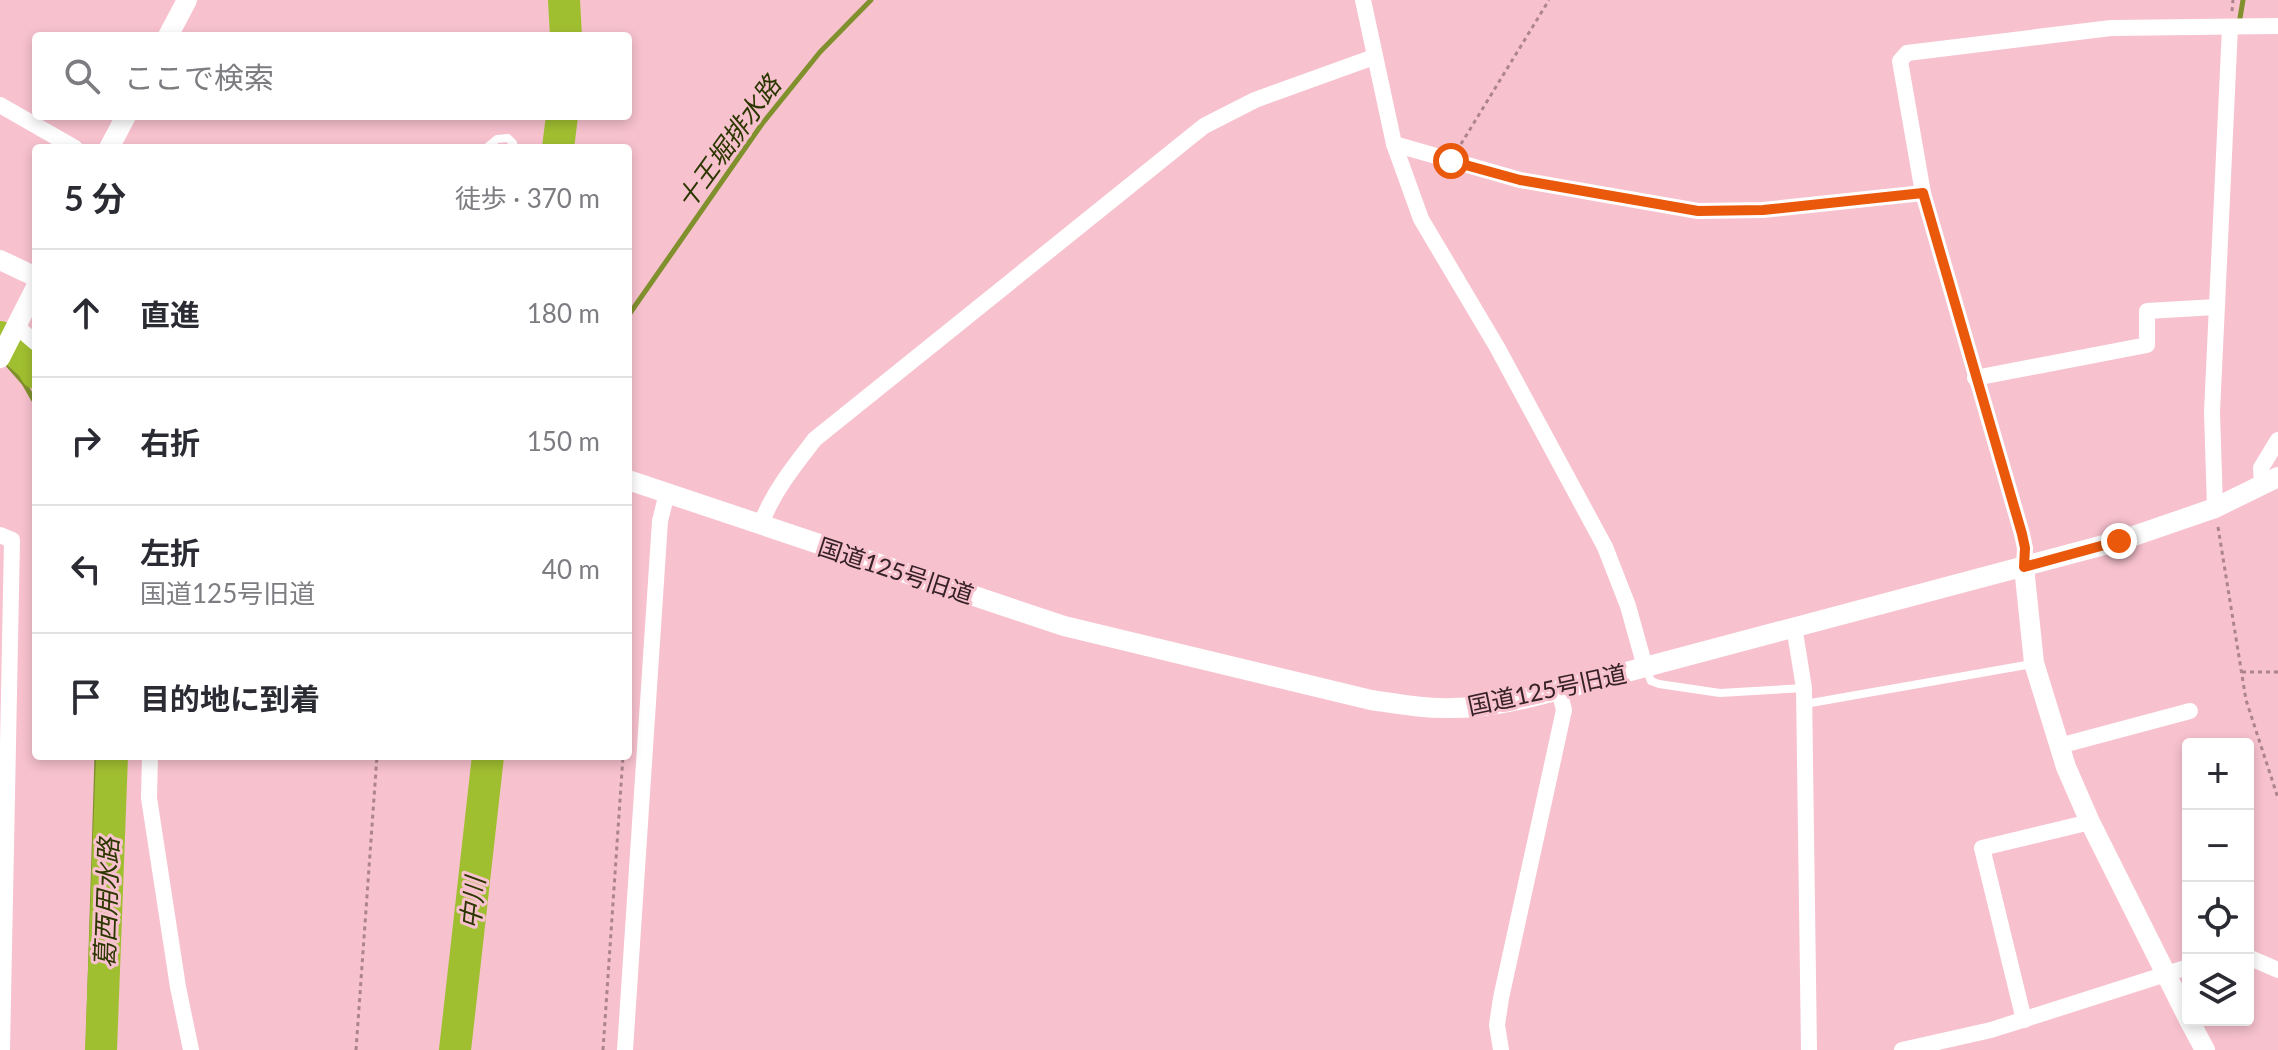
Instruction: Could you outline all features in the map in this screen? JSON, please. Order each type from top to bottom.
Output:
[{"type":"street","points":[[170,32],[187,0]]},
{"type":"street","points":[[1363,0],[1394,144],[1421,219],[1497,347],[1605,547],[1628,606],[1645,667]]},
{"type":"street","points":[[2182,1006],[2090,822],[2059,746],[2034,663],[2022,534],[1923,193],[1900,61],[1907,53],[2111,28],[2278,26]]},
{"type":"street","points":[[2215,508],[2212,412],[2230,27]]},
{"type":"street","points":[[761,524],[789,472],[815,439],[1204,126],[1255,100],[1374,57]]},
{"type":"street","points":[[0,105],[68,144]]},
{"type":"street","points":[[111,144],[124,120]]},
{"type":"street","points":[[1394,144],[1520,180],[1698,211],[1763,210],[1923,193]]},
{"type":"street","points":[[0,260],[32,275]]},
{"type":"street","points":[[0,358],[32,295]]},
{"type":"street","points":[[1975,378],[2147,345],[2147,311],[2216,307]]},
{"type":"street","points":[[18,321],[32,338]]},
{"type":"street","points":[[2270,481],[2261,468],[2278,440]]},
{"type":"street","name":"国道125号旧道","points":[[632,481],[1064,626],[1371,700],[1454,709],[1559,690],[2024,567],[2154,530],[2215,508],[2270,481]]},
{"type":"street","points":[[625,1050],[659,536],[667,493]]},
{"type":"street","points":[[0,535],[12,540],[4,688],[2,1050]]},
{"type":"street","points":[[1794,626],[1804,696],[1809,1050]]},
{"type":"street","points":[[1501,1050],[1497,1025],[1501,998],[1564,710],[1559,690]]},
{"type":"street","points":[[2059,746],[2190,711]]},
{"type":"street","points":[[150,760],[149,798],[178,987],[191,1050]]},
{"type":"street","points":[[2024,1020],[1982,848],[2090,822]]},
{"type":"street","points":[[2254,960],[2278,970]]},
{"type":"street","points":[[1902,1050],[1991,1030],[2182,969]]},
{"type":"street","points":[[2193,1026],[2205,1050]]},
{"type":"lane","points":[[491,144],[497,139],[508,138],[513,144]]},
{"type":"lane","points":[[1645,667],[1651,681],[1659,684],[1720,693],[1804,696],[2034,663]]},
{"type":"path","points":[[1451,161],[1549,0]]},
{"type":"path","points":[[2215,508],[2246,700],[2278,798]]},
{"type":"path","points":[[2241,672],[2278,672]]},
{"type":"path","points":[[356,1050],[377,760]]},
{"type":"path","points":[[603,1050],[623,760]]},
{"type":"waterway","name":"中川","points":[[564,0],[566,32]]},
{"type":"waterway","name":"十王堀排水路","points":[[632,310],[762,124],[820,52],[871,0]]},
{"type":"waterway","points":[[2240,18],[2243,0]]},
{"type":"waterway","name":"中川","points":[[558,144],[562,120]]},
{"type":"waterway","name":"葛西用水路","points":[[0,337],[32,366]]},
{"type":"waterway","points":[[3,359],[32,397]]},
{"type":"waterway","points":[[88,1050],[97,760]]},
{"type":"waterway","name":"葛西用水路","points":[[101,1050],[112,760]]},
{"type":"waterway","name":"中川","points":[[455,1050],[488,760]]},
{"type":"route","points":[[1451,161],[1520,180],[1698,211],[1763,210],[1923,193],[2022,534],[2024,567],[2119,541]]}]
